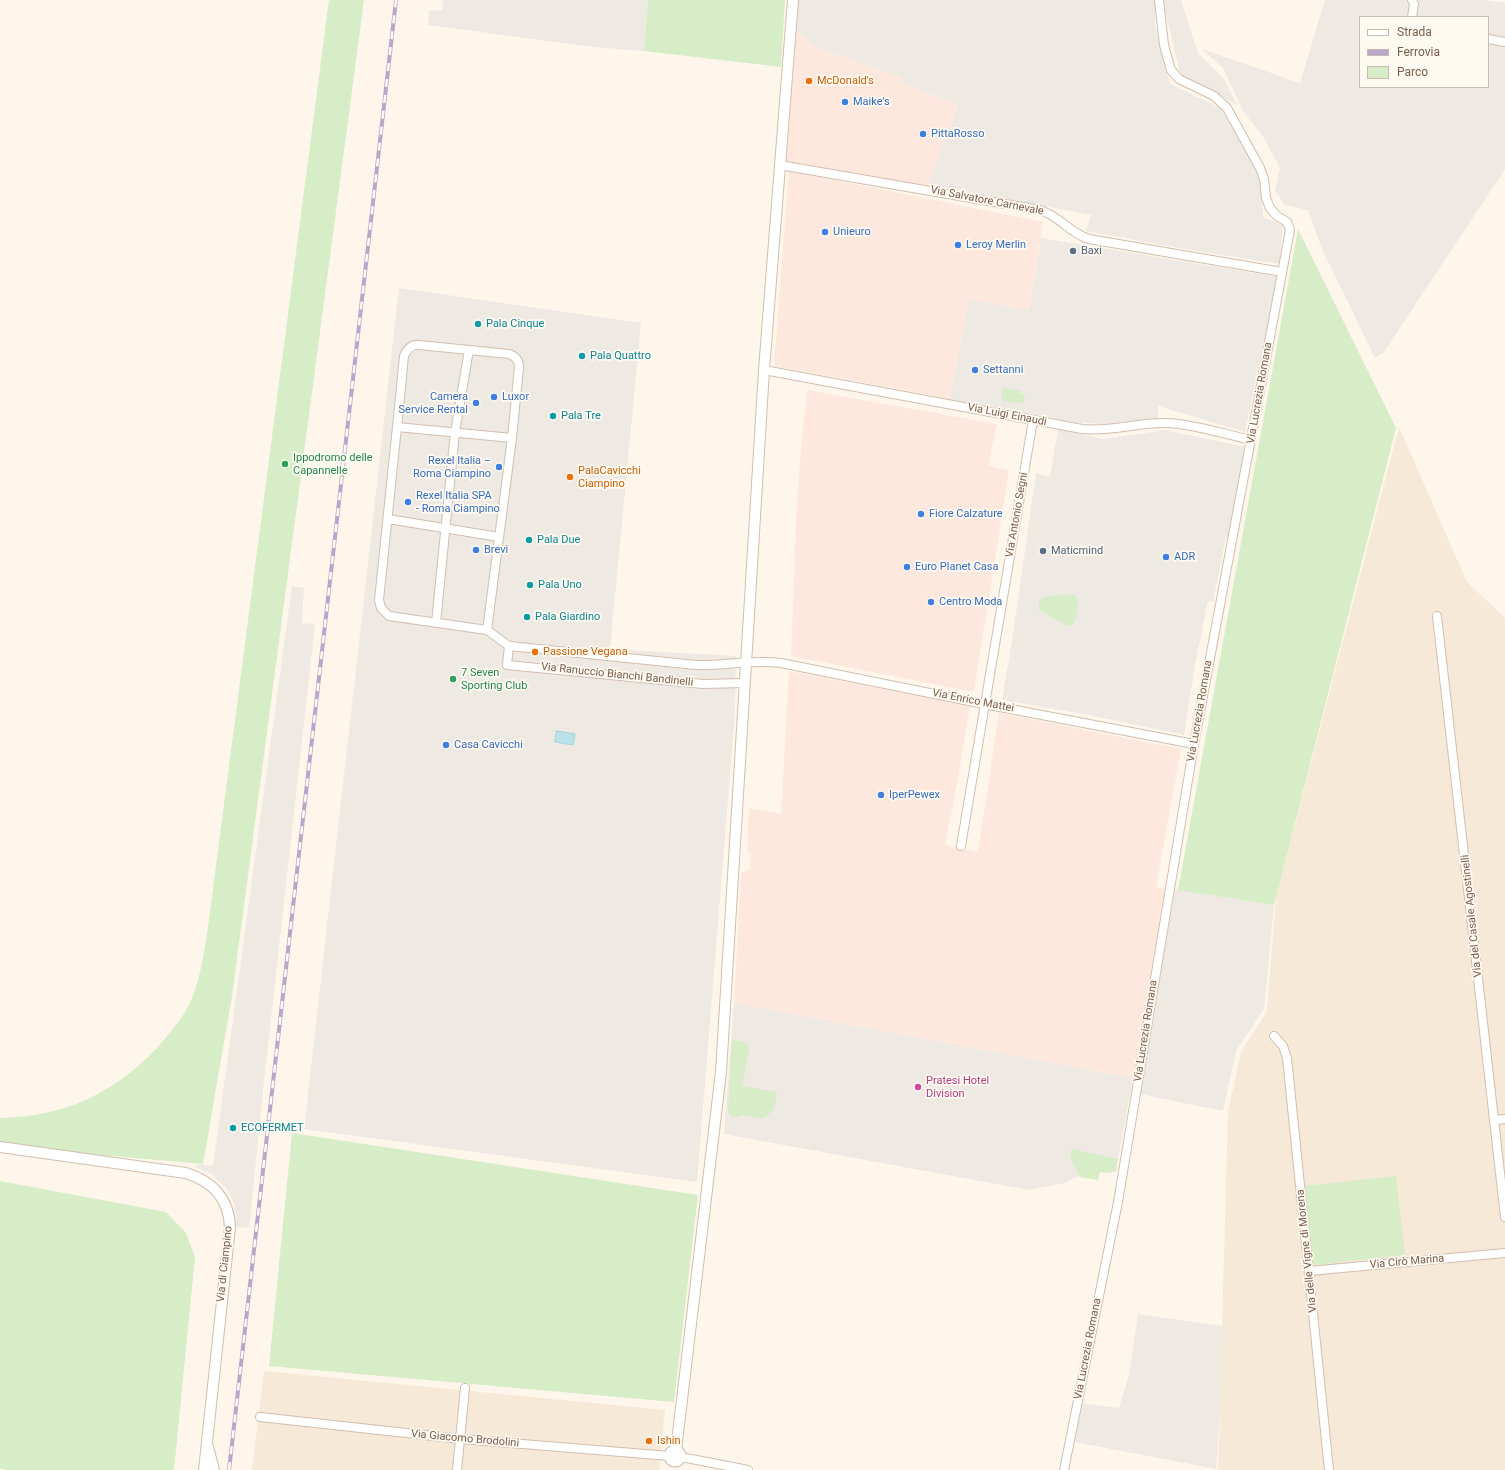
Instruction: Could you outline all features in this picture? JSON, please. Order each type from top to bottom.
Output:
[{"type":"street","points":[[675,1459],[721,1072],[745,683],[749,662],[764,370],[793,0]]},
{"type":"street","name":"Via Lucrezia Romana","points":[[1064,1470],[1118,1202],[1194,744],[1290,230],[1285,221],[1274,214],[1270,208],[1266,198],[1264,179],[1260,168],[1224,105],[1211,94],[1180,79],[1171,70],[1164,45],[1159,0]]},
{"type":"street","points":[[1412,0],[1414,4],[1412,16]]},
{"type":"street","points":[[1489,39],[1505,42]]},
{"type":"street","name":"Via Salvatore Carnevale","points":[[780,165],[1040,210],[1054,216],[1073,231],[1085,238],[1282,272]]},
{"type":"street","points":[[487,630],[512,438],[519,369],[518,362],[513,355],[509,354],[417,344],[409,348],[404,356],[379,600],[387,615],[392,617],[487,630],[509,646]]},
{"type":"street","points":[[436,623],[455,432],[469,350]]},
{"type":"street","name":"Via Luigi Einaudi","points":[[764,370],[1091,430],[1160,423],[1174,424],[1251,440]]},
{"type":"street","name":"Via Antonio Segni","points":[[961,846],[1033,420]]},
{"type":"street","points":[[397,427],[512,438]]},
{"type":"street","points":[[388,519],[499,537]]},
{"type":"street","name":"Via del Casale Agostinelli","points":[[1438,616],[1505,1217]]},
{"type":"street","name":"Via Ranuccio Bianchi Bandinelli","points":[[745,683],[703,684],[507,665],[509,646],[696,665],[715,666],[749,662]]},
{"type":"street","name":"Via Enrico Mattei","points":[[749,662],[774,662],[786,664],[1194,744]]},
{"type":"street","name":"Via delle Vigne di Morena","points":[[1274,1036],[1284,1049],[1287,1058],[1329,1470]]},
{"type":"street","points":[[1494,1120],[1505,1119]]},
{"type":"street","name":"Via di Ciampino","points":[[0,1147],[186,1173],[207,1182],[220,1195],[226,1206],[230,1227],[204,1470]]},
{"type":"street","name":"Via Cirò Marina","points":[[1309,1271],[1505,1253]]},
{"type":"street","points":[[457,1470],[465,1388]]},
{"type":"street","name":"Via Giacomo Brodolini","points":[[260,1417],[461,1439],[675,1459],[748,1470]]},
{"type":"street","points":[[207,1444],[214,1470]]},
{"type":"shaded area","points":[[443,0],[648,0],[644,51],[592,47],[428,25],[429,11],[442,10]]},
{"type":"shaded area","points":[[796,0],[1155,0],[1155,26],[1170,84],[1220,108],[1262,176],[1263,217],[1283,225],[1279,264],[1086,231],[1091,215],[928,184],[958,105],[901,83],[901,77],[817,48],[794,29]]},
{"type":"shaded area","points":[[1163,0],[1181,0],[1198,53],[1224,79],[1237,105],[1180,74]]},
{"type":"shaded area","points":[[1325,0],[1485,0],[1505,3],[1505,169],[1384,352],[1375,358],[1322,249],[1308,210],[1285,205],[1275,191],[1280,168],[1264,138],[1243,111],[1223,68],[1202,49],[1300,83]]},
{"type":"shaded area","points":[[794,29],[817,48],[902,77],[901,83],[958,105],[927,188],[784,162]]},
{"type":"shaded area","points":[[789,171],[1043,222],[1029,310],[969,300],[950,400],[936,396],[774,366]]},
{"type":"shaded area","points":[[1041,238],[1278,277],[1245,432],[1158,406],[1158,418],[1104,424],[1069,422],[950,400],[969,300],[1029,310]]},
{"type":"shaded area","points":[[399,288],[641,323],[610,649],[736,656],[735,713],[697,1182],[304,1129]]},
{"type":"shaded area","points":[[807,390],[997,424],[988,466],[1009,471],[974,692],[791,656],[796,521]]},
{"type":"shaded area","points":[[1399,427],[1467,582],[1505,618],[1505,1470],[1218,1470],[1228,1112],[1241,1052],[1267,1011],[1276,897]]},
{"type":"shaded area","points":[[1058,429],[1103,439],[1165,430],[1245,447],[1231,537],[1226,536],[1213,602],[1208,601],[1194,671],[1184,735],[1089,715],[1002,700],[1013,635],[1036,473],[1050,477]]},
{"type":"shaded area","points":[[292,586],[304,588],[302,623],[315,624],[249,1228],[236,1227],[235,1209],[227,1189],[213,1175],[196,1167],[197,1164],[213,1166]]},
{"type":"shaded area","points":[[789,671],[970,706],[959,774],[945,845],[978,852],[999,713],[1181,749],[1156,887],[1165,889],[1161,926],[1133,1078],[734,1003],[741,873],[750,869],[751,854],[747,851],[749,808],[781,814]]},
{"type":"shaded area","points":[[1175,889],[1274,905],[1264,1009],[1236,1051],[1223,1111],[1140,1094]]},
{"type":"shaded area","points":[[734,1003],[1133,1078],[1118,1158],[1064,1183],[1029,1190],[724,1134]]},
{"type":"shaded area","points":[[1138,1314],[1222,1326],[1221,1393],[1216,1469],[1075,1442],[1081,1403],[1119,1408],[1129,1375]]},
{"type":"shaded area","points":[[264,1371],[665,1410],[659,1470],[252,1470]]},
{"type":"green space","name":"Ippodromo delle Capannelle","points":[[329,0],[364,0],[232,996],[203,1164],[100,1155],[0,1143],[0,1118],[23,1117],[66,1108],[105,1090],[123,1078],[157,1048],[172,1031],[189,1005],[198,981],[208,927]]},
{"type":"green space","points":[[648,0],[785,0],[781,67],[644,51]]},
{"type":"green space","points":[[1298,229],[1396,428],[1274,905],[1178,890]]},
{"type":"green space","points":[[1003,388],[1020,391],[1020,393],[1025,394],[1023,404],[1001,400]]},
{"type":"green space","points":[[1073,594],[1076,596],[1078,609],[1076,619],[1071,626],[1066,625],[1039,610],[1039,602],[1043,597]]},
{"type":"green space","points":[[732,1040],[743,1041],[748,1045],[749,1049],[742,1086],[777,1092],[774,1110],[762,1119],[742,1115],[733,1118],[728,1111]]},
{"type":"green space","points":[[292,1133],[698,1195],[674,1402],[269,1366]]},
{"type":"green space","points":[[1072,1149],[1118,1159],[1116,1171],[1108,1173],[1100,1172],[1098,1180],[1080,1177],[1070,1158]]},
{"type":"green space","points":[[1396,1176],[1405,1255],[1313,1265],[1304,1186]]},
{"type":"green space","points":[[0,1181],[166,1212],[186,1233],[195,1257],[174,1470],[6,1470],[0,1468]]},
{"type":"water","points":[[557,731],[575,734],[573,745],[555,742]]},
{"type":"railway","points":[[229,1470],[396,0]]},
{"type":"place","name":"McDonald's","points":[[809,81]]},
{"type":"place","name":"Maike's","points":[[845,102]]},
{"type":"place","name":"PittaRosso","points":[[923,134]]},
{"type":"place","name":"Unieuro","points":[[825,232]]},
{"type":"place","name":"Leroy Merlin","points":[[958,245]]},
{"type":"place","name":"Baxi","points":[[1073,251]]},
{"type":"place","name":"Pala Cinque","points":[[478,324]]},
{"type":"place","name":"Pala Quattro","points":[[582,356]]},
{"type":"place","name":"Settanni","points":[[975,370]]},
{"type":"place","name":"Luxor","points":[[494,397]]},
{"type":"place","name":"Camera Service Rental","points":[[476,403]]},
{"type":"place","name":"Pala Tre","points":[[553,416]]},
{"type":"place","name":"Ippodromo delle Capannelle","points":[[285,464]]},
{"type":"place","name":"Rexel Italia – Roma Ciampino","points":[[499,467]]},
{"type":"place","name":"PalaCavicchi Ciampino","points":[[570,477]]},
{"type":"place","name":"Rexel Italia SPA - Roma Ciampino","points":[[408,502]]},
{"type":"place","name":"Fiore Calzature","points":[[921,514]]},
{"type":"place","name":"Pala Due","points":[[529,540]]},
{"type":"place","name":"Brevi","points":[[476,550]]},
{"type":"place","name":"Maticmind","points":[[1043,551]]},
{"type":"place","name":"ADR","points":[[1166,557]]},
{"type":"place","name":"Euro Planet Casa","points":[[907,567]]},
{"type":"place","name":"Pala Uno","points":[[530,585]]},
{"type":"place","name":"Centro Moda","points":[[931,602]]},
{"type":"place","name":"Pala Giardino","points":[[527,617]]},
{"type":"place","name":"Passione Vegana","points":[[535,652]]},
{"type":"place","name":"7 Seven Sporting Club","points":[[453,679]]},
{"type":"place","name":"Casa Cavicchi","points":[[446,745]]},
{"type":"place","name":"IperPewex","points":[[881,795]]},
{"type":"place","name":"Pratesi Hotel Division","points":[[918,1087]]},
{"type":"place","name":"ECOFERMET","points":[[233,1128]]},
{"type":"place","name":"Ishin","points":[[649,1441]]}]
